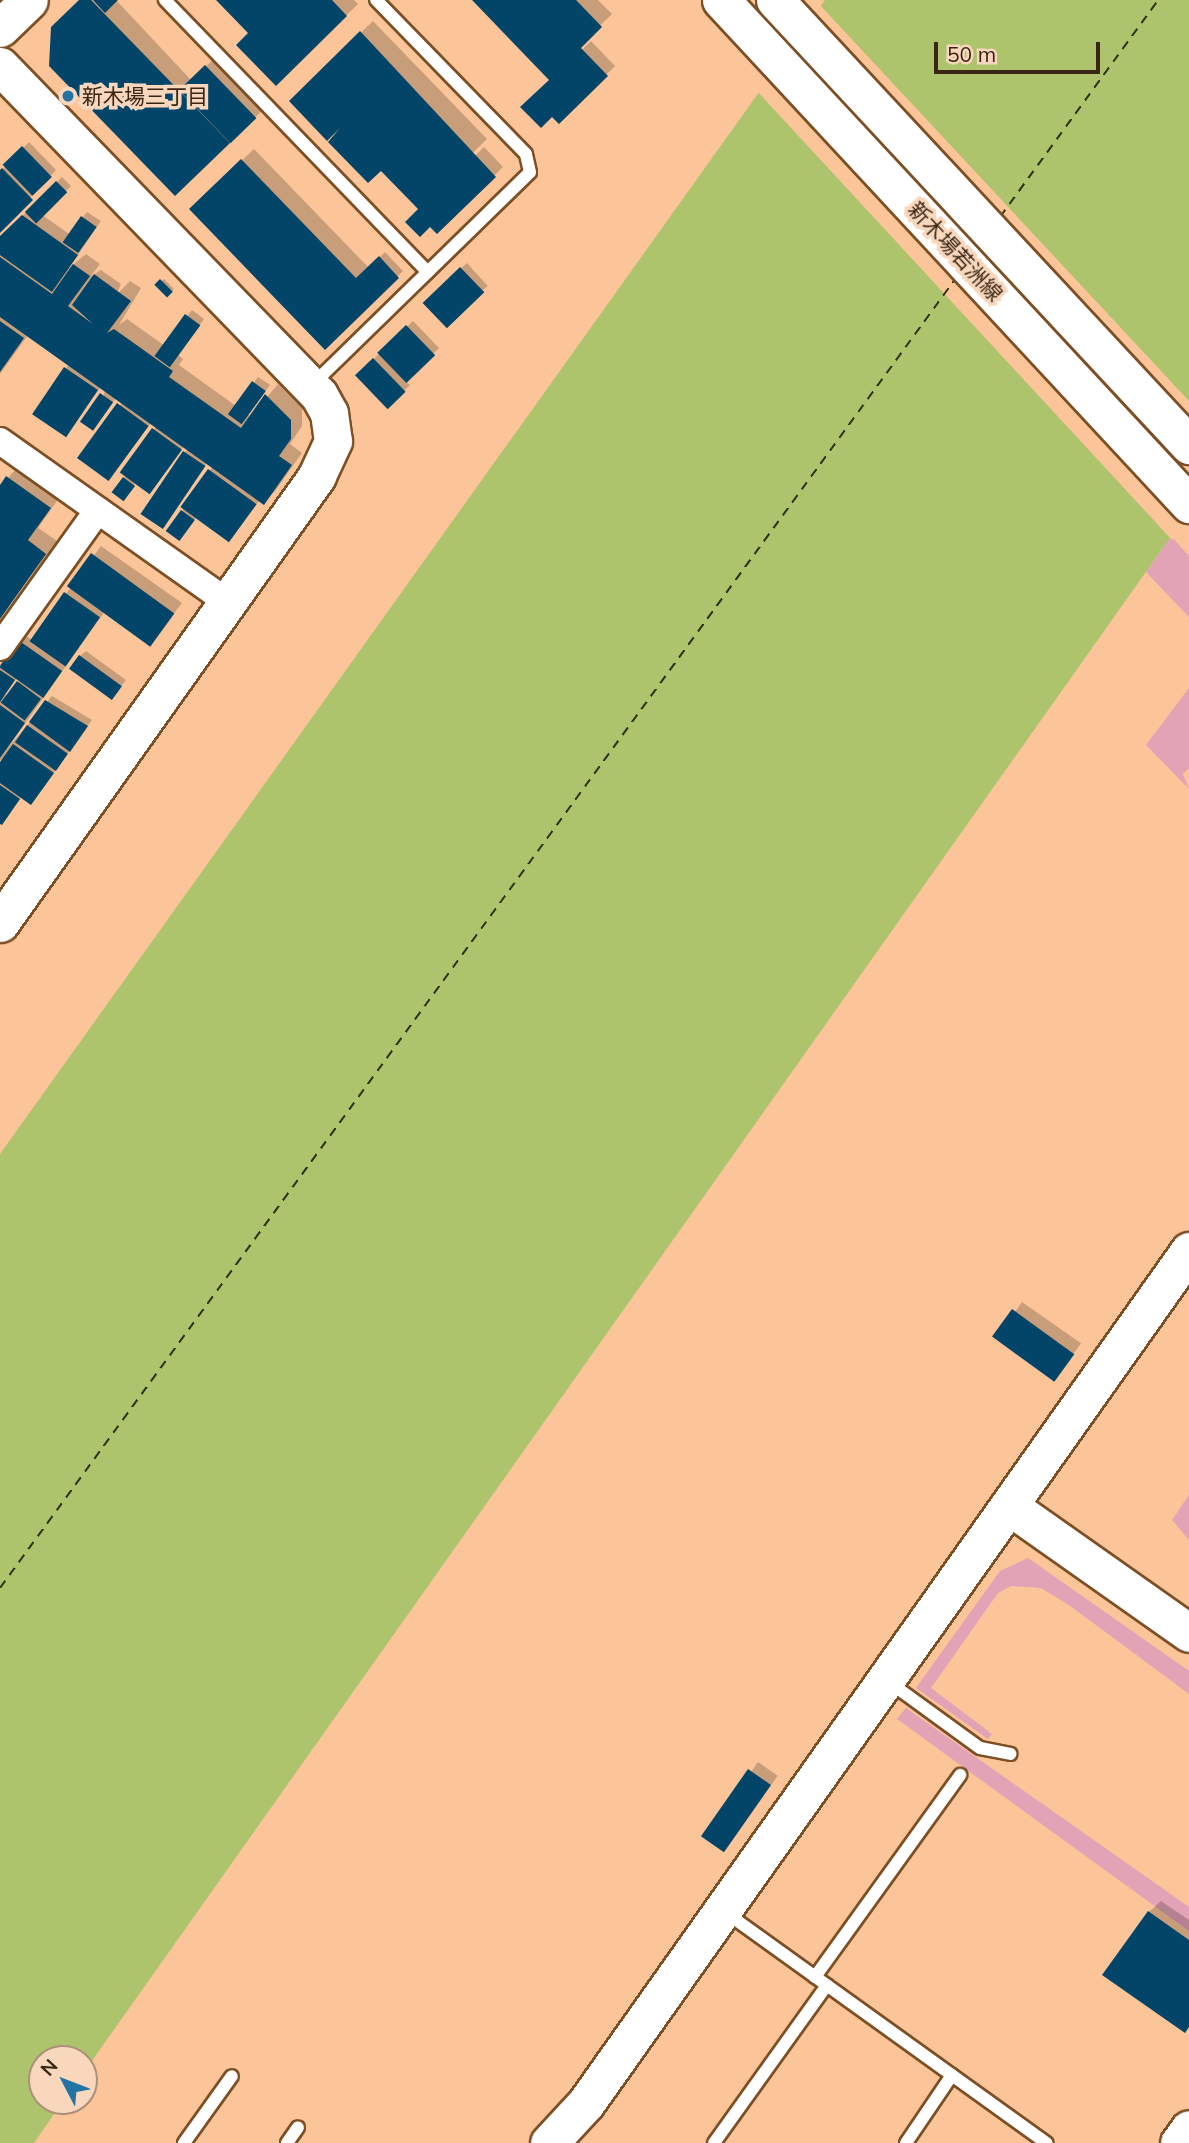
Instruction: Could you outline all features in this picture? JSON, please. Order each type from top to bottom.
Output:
[{"type":"street","points":[[0,27],[29,0]]},
{"type":"street","name":"新木場若洲線","points":[[721,0],[1189,504]]},
{"type":"street","name":"新木場若洲線","points":[[775,0],[1189,445]]},
{"type":"street","points":[[0,66],[310,386],[332,422],[329,458],[0,923]]},
{"type":"street","points":[[0,441],[227,602]]},
{"type":"street","points":[[0,647],[98,510]]},
{"type":"street","points":[[549,2143],[586,2103],[1189,1251]]},
{"type":"street","points":[[1009,1506],[1189,1633]]},
{"type":"street","points":[[570,2143],[586,2103]]},
{"type":"street","points":[[1179,2143],[1189,2129]]},
{"type":"lane","points":[[165,0],[428,272]]},
{"type":"lane","points":[[310,386],[530,172],[530,161],[376,0]]},
{"type":"lane","points":[[886,1680],[980,1748],[1010,1754]]},
{"type":"lane","points":[[815,1977],[960,1775]]},
{"type":"lane","points":[[722,1910],[1044,2142]]},
{"type":"lane","points":[[714,2143],[827,1985]]},
{"type":"lane","points":[[906,2143],[952,2075]]},
{"type":"lane","points":[[184,2143],[232,2076]]},
{"type":"lane","points":[[287,2143],[298,2127]]},
{"type":"shaded area","points":[[825,0],[1189,0],[1189,511],[98,2052],[98,2045],[28,2045],[28,2115],[53,2115],[34,2143],[0,2143],[0,1154]]},
{"type":"shaded area","points":[[1171,536],[1189,556],[1189,617],[1146,572]]},
{"type":"shaded area","points":[[1189,688],[1189,768],[1183,774],[1189,789],[1146,745]]},
{"type":"shaded area","points":[[1189,1495],[1189,1540],[1172,1520]]},
{"type":"shaded area","points":[[1028,1558],[1189,1671],[1189,1694],[1069,1605],[1041,1588],[1011,1586],[998,1593],[931,1688],[992,1734],[988,1739],[916,1688],[1000,1571]]},
{"type":"shaded area","points":[[906,1708],[1189,1907],[1189,1931],[897,1719]]},
{"type":"pier","points":[[818,3],[1189,401],[1189,517],[1172,540],[756,90]]},
{"type":"building","points":[[79,0],[91,0],[230,143],[175,196],[49,66],[51,27]]},
{"type":"building","points":[[93,0],[118,0],[105,13]]},
{"type":"building","points":[[216,0],[332,0],[347,16],[276,86],[236,45],[248,33]]},
{"type":"building","points":[[472,0],[576,0],[602,27],[581,48],[608,76],[559,124],[552,117],[541,128],[520,107],[549,80]]},
{"type":"building","points":[[360,31],[496,177],[437,234],[430,227],[420,237],[405,222],[418,209],[381,171],[368,183],[328,142],[340,128],[327,141],[289,101]]},
{"type":"building","points":[[205,65],[256,118],[231,143],[179,90]]},
{"type":"building","points":[[22,146],[52,177],[32,196],[3,165]]},
{"type":"building","points":[[241,159],[356,278],[379,256],[399,278],[325,350],[189,209]]},
{"type":"building","points":[[2,168],[33,200],[0,233],[0,170]]},
{"type":"building","points":[[56,181],[67,192],[36,223],[25,212]]},
{"type":"building","points":[[22,215],[78,255],[52,292],[0,255],[0,236]]},
{"type":"building","points":[[81,216],[97,227],[78,253],[63,242]]},
{"type":"building","points":[[0,257],[52,294],[73,264],[90,276],[68,306],[93,324],[72,305],[94,274],[131,301],[107,333],[114,329],[173,371],[169,377],[241,428],[265,394],[291,420],[291,439],[279,456],[292,465],[264,505],[0,317]]},
{"type":"building","points":[[460,267],[484,292],[447,328],[423,303]]},
{"type":"building","points":[[160,279],[173,292],[167,297],[154,285]]},
{"type":"building","points":[[185,314],[200,325],[170,367],[154,356]]},
{"type":"building","points":[[0,321],[24,338],[0,372]]},
{"type":"building","points":[[406,325],[435,355],[406,383],[377,353]]},
{"type":"building","points":[[373,358],[406,392],[388,409],[355,375]]},
{"type":"building","points":[[64,367],[98,390],[66,437],[32,414]]},
{"type":"building","points":[[252,381],[266,391],[242,424],[228,414]]},
{"type":"building","points":[[100,393],[113,402],[93,431],[80,422]]},
{"type":"building","points":[[117,403],[149,426],[109,481],[77,458]]},
{"type":"building","points":[[152,428],[182,450],[150,494],[120,472]]},
{"type":"building","points":[[183,451],[205,466],[163,529],[141,514]]},
{"type":"building","points":[[208,469],[257,504],[229,542],[180,507]]},
{"type":"building","points":[[6,476],[51,508],[28,540],[46,554],[0,619],[0,485]]},
{"type":"building","points":[[123,477],[135,486],[124,501],[112,492]]},
{"type":"building","points":[[181,510],[195,520],[179,541],[166,531]]},
{"type":"building","points":[[91,553],[174,614],[150,647],[67,586]]},
{"type":"building","points":[[64,592],[100,617],[66,666],[30,641]]},
{"type":"building","points":[[18,640],[62,671],[43,698],[0,668]]},
{"type":"building","points":[[79,655],[122,686],[112,700],[69,669]]},
{"type":"building","points":[[0,670],[15,680],[0,702]]},
{"type":"building","points":[[17,681],[41,699],[25,721],[1,703]]},
{"type":"building","points":[[45,700],[88,726],[70,752],[29,722]]},
{"type":"building","points":[[0,705],[25,723],[0,758]]},
{"type":"building","points":[[27,725],[68,754],[56,771],[15,742]]},
{"type":"building","points":[[13,744],[54,773],[31,805],[0,783],[0,762]]},
{"type":"building","points":[[0,785],[20,799],[2,825],[0,824]]},
{"type":"building","points":[[1012,1309],[1074,1354],[1054,1382],[992,1337]]},
{"type":"building","points":[[748,1769],[771,1785],[724,1852],[701,1836]]},
{"type":"building","points":[[1148,1911],[1189,1940],[1189,2027],[1185,2033],[1102,1975]]},
{"type":"ferry route","points":[[1000,217],[1158,0]]},
{"type":"ferry route","points":[[0,1588],[956,278]]},
{"type":"place","name":"新木場三丁目","points":[[68,96]]}]
